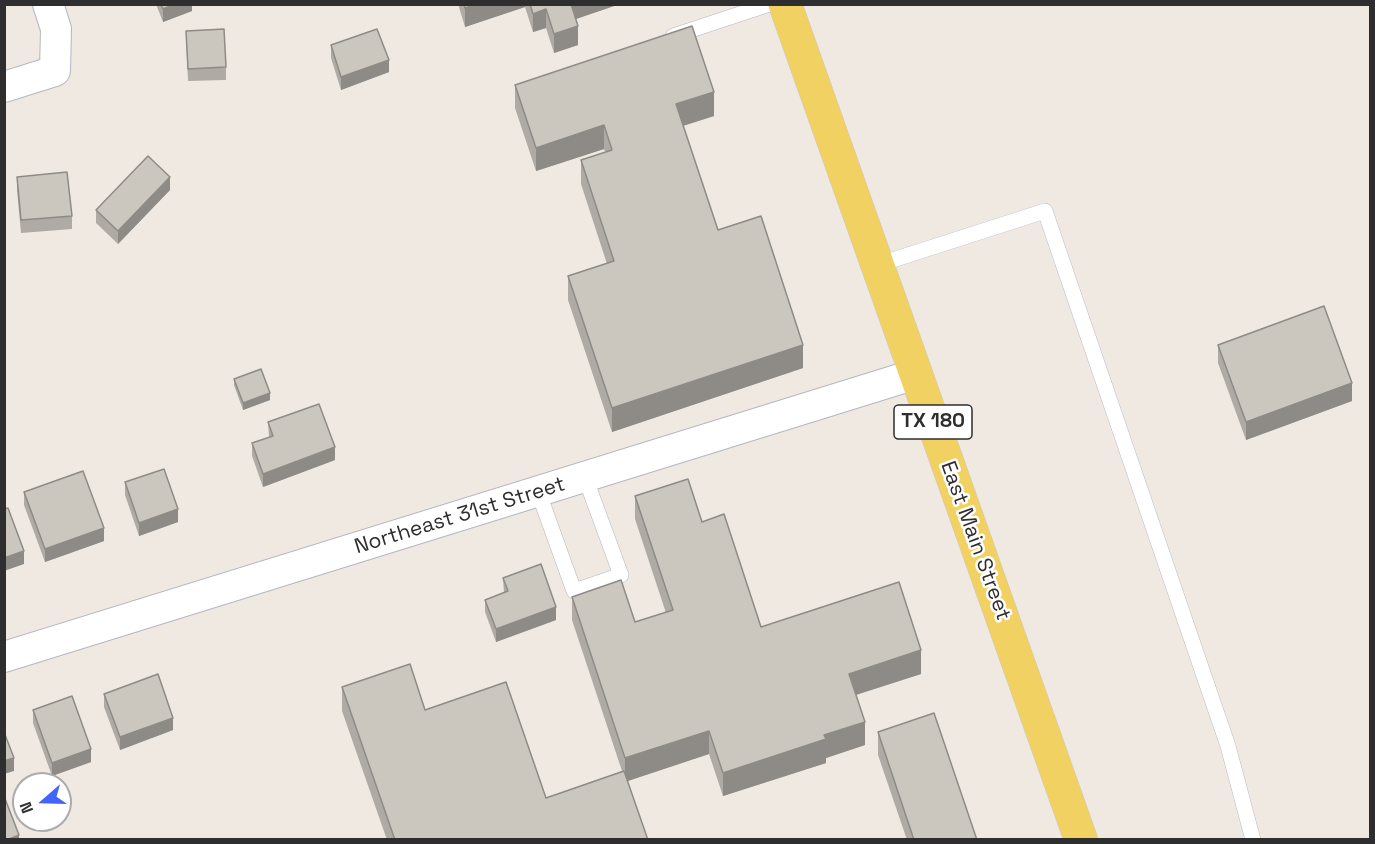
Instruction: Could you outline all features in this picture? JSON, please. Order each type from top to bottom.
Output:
[{"type":"main road","name":"East Main Street","points":[[785,4],[1081,840]]},
{"type":"street","points":[[4,87],[55,71],[56,29],[48,4]]},
{"type":"street","name":"Northeast 31st Street","points":[[4,657],[916,374]]},
{"type":"lane","points":[[653,42],[770,4]]},
{"type":"lane","points":[[877,265],[1045,211],[1228,746],[1253,840]]},
{"type":"lane","points":[[538,492],[574,591],[621,576],[585,477]]},
{"type":"building","points":[[161,4],[175,4],[163,9]]},
{"type":"building","points":[[464,4],[477,4],[465,8]]},
{"type":"building","points":[[530,4],[571,4],[578,26],[554,34],[546,9],[533,14]]},
{"type":"building","points":[[692,26],[714,92],[676,104],[718,230],[761,216],[803,345],[612,408],[568,276],[614,261],[581,160],[612,150],[604,125],[536,148],[515,85]]},
{"type":"building","points":[[224,29],[226,67],[188,69],[186,31]]},
{"type":"building","points":[[377,29],[389,60],[341,77],[331,45]]},
{"type":"building","points":[[148,156],[170,177],[118,231],[96,210]]},
{"type":"building","points":[[67,172],[72,216],[21,220],[17,177]]},
{"type":"building","points":[[1324,306],[1352,383],[1246,422],[1218,345]]},
{"type":"building","points":[[261,369],[270,393],[243,403],[234,379]]},
{"type":"building","points":[[319,404],[335,447],[263,474],[252,443],[273,436],[268,422]]},
{"type":"building","points":[[164,469],[178,509],[139,523],[125,482]]},
{"type":"building","points":[[83,471],[104,528],[45,549],[24,492]]},
{"type":"building","points":[[688,479],[702,522],[724,514],[761,627],[899,582],[921,650],[849,674],[865,722],[824,735],[826,739],[723,773],[709,731],[625,758],[572,597],[621,580],[635,622],[673,610],[635,496]]},
{"type":"building","points":[[8,508],[24,551],[4,558],[4,509]]},
{"type":"building","points":[[541,564],[556,607],[496,629],[485,600],[508,591],[503,578]]},
{"type":"building","points":[[410,664],[425,710],[506,682],[546,798],[624,771],[648,840],[395,840],[342,687]]},
{"type":"building","points":[[158,674],[173,718],[120,737],[104,694]]},
{"type":"building","points":[[72,696],[91,749],[52,763],[33,710]]},
{"type":"building","points":[[934,713],[977,840],[914,840],[878,732]]},
{"type":"building","points":[[4,732],[14,758],[4,761]]},
{"type":"building","points":[[4,796],[12,817],[12,832],[18,832],[19,835],[4,840]]}]
